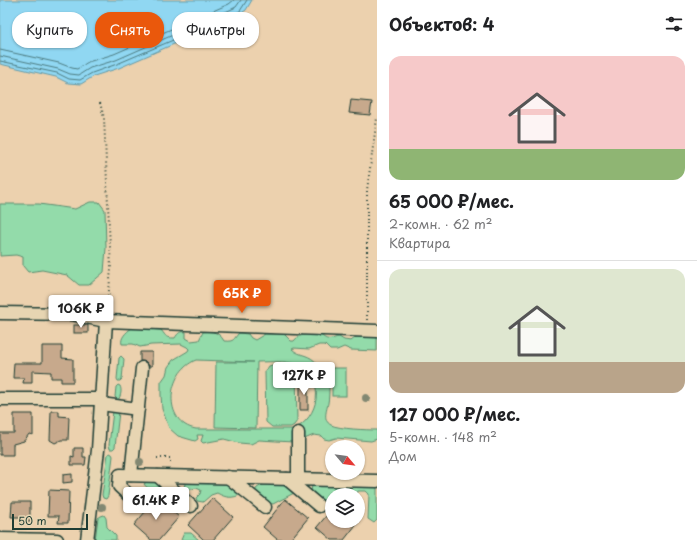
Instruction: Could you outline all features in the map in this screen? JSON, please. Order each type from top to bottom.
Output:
[{"type":"street","points":[[0,313],[71,314],[106,321],[372,331]]},
{"type":"street","points":[[87,540],[98,450],[106,321]]},
{"type":"street","points":[[131,475],[142,368]]},
{"type":"street","points":[[0,399],[101,401],[138,409]]},
{"type":"street","points":[[293,479],[298,433]]},
{"type":"street","points":[[138,504],[119,486],[120,475],[377,480]]},
{"type":"street","points":[[164,476],[191,506]]},
{"type":"street","points":[[228,477],[265,507]]},
{"type":"street","points":[[293,479],[319,506]]},
{"type":"street","points":[[0,539],[57,540]]},
{"type":"path","points":[[100,104],[104,118],[111,269],[106,321]]},
{"type":"path","points":[[372,331],[367,190],[377,118]]},
{"type":"path","points":[[157,458],[170,458],[164,476]]},
{"type":"green space","points":[[90,202],[99,202],[105,210],[106,248],[104,272],[89,285],[79,285],[67,275],[42,270],[28,272],[23,266],[23,257],[16,255],[0,256],[0,204],[39,204],[75,209]]},
{"type":"green space","points":[[132,328],[161,330],[166,337],[175,338],[181,332],[186,332],[186,338],[191,341],[199,340],[203,332],[213,332],[220,336],[224,341],[233,340],[239,333],[248,334],[255,340],[265,334],[284,334],[291,341],[294,341],[303,335],[322,336],[329,339],[339,337],[344,340],[351,341],[356,337],[377,337],[377,351],[351,350],[344,347],[337,350],[330,350],[325,345],[319,345],[309,349],[292,349],[315,361],[326,379],[329,387],[329,399],[326,415],[328,423],[335,426],[353,429],[377,430],[377,439],[371,441],[336,438],[329,440],[324,439],[321,436],[314,435],[293,442],[259,440],[251,444],[239,443],[224,439],[203,443],[201,441],[203,435],[197,435],[198,439],[195,441],[178,436],[169,428],[162,409],[161,382],[173,360],[189,349],[181,344],[140,347],[133,344],[122,344],[123,337]],"holes":[[[196,360],[254,362],[216,362],[215,427],[256,428],[257,362],[291,363],[300,366],[308,372],[314,380],[316,389],[314,408],[303,424],[294,429],[196,429],[185,425],[177,417],[173,408],[172,397],[174,386],[179,375],[186,366]]]},
{"type":"green space","points":[[121,356],[124,359],[122,379],[118,381],[119,358]]},
{"type":"green space","points":[[289,365],[294,367],[296,370],[297,421],[291,427],[272,427],[266,422],[265,372],[269,366]]},
{"type":"green space","points":[[332,368],[346,368],[346,396],[332,396]]},
{"type":"green space","points":[[118,385],[120,386],[121,391],[118,400],[115,397],[116,387]]},
{"type":"green space","points":[[113,411],[119,412],[115,447],[110,449],[109,445]]},
{"type":"green space","points":[[110,453],[113,456],[108,496],[106,499],[103,498],[102,495],[108,454]]},
{"type":"green space","points":[[192,479],[226,480],[242,494],[235,497],[229,497],[217,493],[211,495],[203,502],[197,501],[196,498],[200,494],[201,490],[196,488],[188,490],[184,487],[185,484]]},
{"type":"green space","points":[[154,480],[159,483],[160,487],[151,489],[147,488],[144,484],[148,481]]},
{"type":"green space","points":[[283,482],[292,487],[294,493],[273,504],[268,503],[255,491],[262,485]]},
{"type":"green space","points":[[321,482],[377,484],[377,520],[374,523],[368,519],[369,494],[365,491],[365,488],[325,488],[325,503],[311,491],[312,486]]},
{"type":"green space","points":[[104,515],[106,518],[107,527],[116,536],[116,540],[95,540],[98,518]]},
{"type":"green space","points":[[184,533],[191,533],[199,540],[181,540]]},
{"type":"water","points":[[0,0],[252,0],[243,12],[172,12],[172,45],[119,68],[94,76],[81,84],[68,83],[56,77],[0,64]]},
{"type":"building","points":[[351,100],[372,102],[370,115],[349,113]]},
{"type":"building","points":[[74,325],[88,325],[88,333],[74,333]]},
{"type":"building","points":[[42,346],[62,346],[62,358],[73,359],[73,382],[61,382],[61,378],[51,378],[51,372],[32,371],[32,383],[23,383],[24,378],[13,378],[14,363],[42,363]]},
{"type":"building","points":[[140,352],[152,352],[152,366],[149,366],[146,362],[140,361]]},
{"type":"building","points":[[300,381],[308,381],[308,410],[300,410]]},
{"type":"building","points":[[51,411],[59,411],[59,416],[69,417],[68,440],[61,440],[55,443],[50,440]]},
{"type":"building","points":[[14,414],[33,414],[33,435],[29,434],[24,441],[13,444],[13,455],[0,455],[0,433],[14,433]]},
{"type":"building","points":[[74,448],[83,448],[83,457],[86,457],[85,465],[71,465],[71,456],[74,457]]},
{"type":"building","points":[[72,474],[72,482],[63,483],[63,475]]},
{"type":"building","points":[[49,490],[69,491],[68,523],[58,523],[59,516],[48,516]]},
{"type":"building","points":[[157,498],[179,517],[159,540],[151,540],[134,525]]},
{"type":"building","points":[[212,498],[233,517],[213,540],[204,540],[188,525]]},
{"type":"building","points":[[285,499],[308,518],[290,540],[278,540],[263,527]]},
{"type":"building","points":[[12,502],[30,502],[30,522],[21,522],[22,517],[11,517]]},
{"type":"building","points":[[325,517],[325,528],[353,528],[344,540],[332,540],[317,527]]}]
